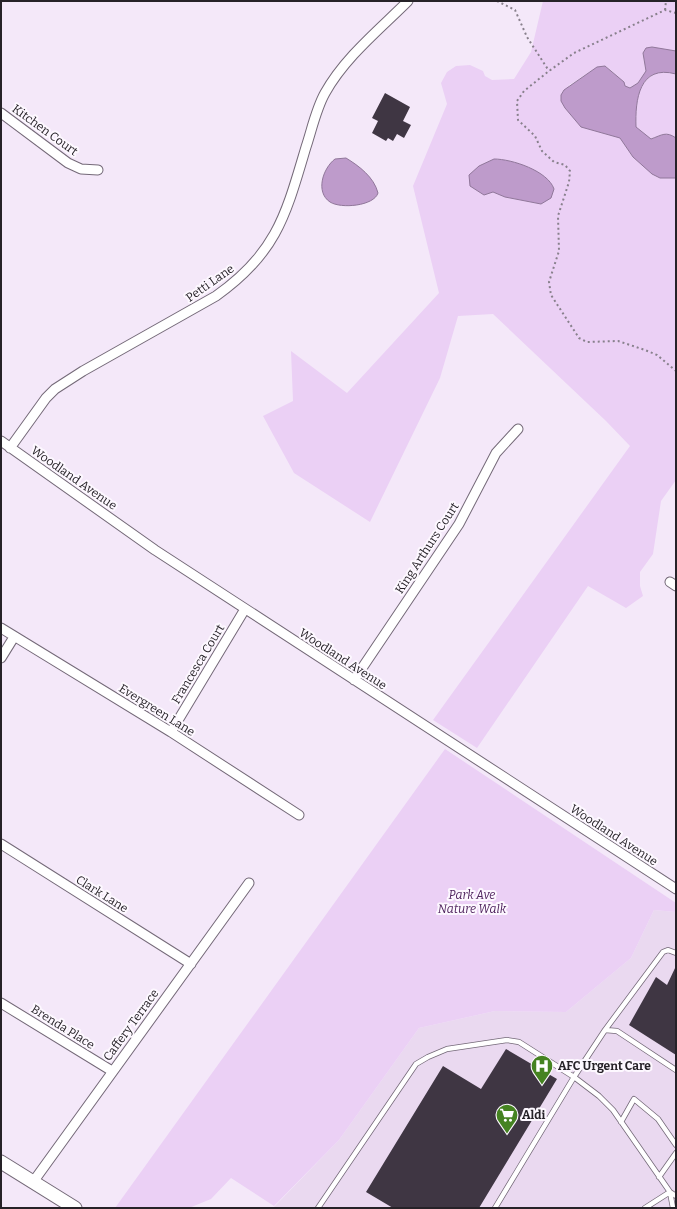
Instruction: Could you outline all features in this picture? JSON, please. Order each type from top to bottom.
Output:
[{"type":"main road","points":[[1,1162],[75,1208]]},
{"type":"street","name":"Petti Lane","points":[[10,448],[46,398],[55,389],[216,296],[231,285],[255,261],[279,228],[286,211],[315,117],[324,94],[344,65],[408,1]]},
{"type":"street","name":"Kitchen Court","points":[[1,113],[68,163],[81,169],[98,170]]},
{"type":"street","name":"King Arthurs Court","points":[[354,680],[459,524],[496,453],[518,430]]},
{"type":"street","name":"Woodland Avenue","points":[[1,441],[155,550],[676,889]]},
{"type":"street","name":"Francesca Court","points":[[171,732],[245,609]]},
{"type":"street","name":"Evergreen Lane","points":[[1,628],[171,732],[299,815]]},
{"type":"street","points":[[1,658],[14,637]]},
{"type":"street","name":"Clark Lane","points":[[1,844],[191,964]]},
{"type":"street","name":"Caffery Terrace","points":[[33,1182],[249,883]]},
{"type":"street","name":"Brenda Place","points":[[1,1003],[112,1071]]},
{"type":"lane","points":[[495,1208],[574,1077],[605,1030],[663,952],[668,950],[676,953]]},
{"type":"lane","points":[[605,1030],[617,1031],[676,1070]]},
{"type":"lane","points":[[318,1208],[416,1064],[447,1049],[506,1040],[519,1042],[574,1077],[599,1096],[621,1122],[670,1192],[676,1196]]},
{"type":"lane","points":[[621,1122],[634,1099],[658,1119],[676,1145]]},
{"type":"lane","points":[[659,1177],[676,1153]]},
{"type":"lane","points":[[645,1208],[670,1192]]},
{"type":"lane","points":[[670,1192],[673,1208]]},
{"type":"path","points":[[497,1],[515,10],[527,37],[549,71]]},
{"type":"path","points":[[665,10],[666,1]]},
{"type":"path","points":[[676,13],[665,10],[574,53],[524,91],[517,101],[518,120],[535,136],[542,151],[554,162],[565,165],[570,171],[569,182],[558,216],[559,251],[549,282],[551,295],[579,338],[587,342],[618,341],[646,350],[657,355],[676,371]]},
{"type":"shaded area","points":[[652,47],[676,51],[676,74],[664,72],[654,74],[647,79],[638,96],[636,127],[651,139],[667,134],[676,138],[676,178],[660,178],[652,174],[633,157],[620,138],[581,127],[561,101],[561,95],[564,90],[597,67],[605,66],[624,82],[625,86],[630,88],[638,83],[646,71],[643,53],[646,48]]},
{"type":"shaded area","points":[[346,158],[361,168],[370,177],[376,187],[378,193],[370,201],[349,206],[335,204],[325,198],[322,180],[327,168],[335,159]]},
{"type":"shaded area","points":[[494,159],[510,161],[528,167],[545,177],[554,189],[551,198],[541,204],[505,197],[493,192],[484,195],[470,186],[469,175],[479,166]]},
{"type":"shaded area","points":[[654,910],[676,912],[676,1208],[273,1208],[339,1140],[419,1028],[495,1011],[566,1012],[631,958]]},
{"type":"green space","points":[[543,1],[676,1],[676,51],[652,47],[643,53],[646,71],[638,83],[630,88],[625,86],[624,82],[606,66],[591,71],[569,85],[565,108],[581,127],[620,138],[633,157],[660,178],[676,178],[676,480],[661,501],[653,554],[640,572],[640,586],[643,596],[626,608],[588,586],[477,748],[433,720],[630,446],[606,421],[493,314],[458,316],[440,378],[370,522],[294,473],[263,416],[293,401],[291,351],[347,393],[439,293],[413,186],[447,104],[441,83],[447,72],[456,66],[470,65],[483,71],[485,76],[492,80],[514,79],[531,52]],"holes":[[[494,159],[503,159],[541,204],[505,197],[493,192],[479,166]]]},
{"type":"green space","points":[[665,71],[676,74],[676,138],[666,134],[651,139],[636,127],[637,100],[639,92],[648,79]]},
{"type":"green space","name":"Park Ave Nature Walk","points":[[445,749],[676,903],[676,912],[654,910],[631,958],[566,1012],[495,1011],[419,1028],[339,1140],[274,1206],[231,1178],[211,1199],[189,1208],[115,1208]]},
{"type":"building","points":[[385,93],[410,107],[403,121],[411,125],[404,138],[397,134],[393,141],[388,138],[386,141],[372,133],[378,121],[372,118]]},
{"type":"building","points":[[676,966],[676,1055],[629,1025],[656,977],[667,985]]},
{"type":"building","points":[[506,1049],[557,1079],[479,1208],[393,1208],[366,1192],[443,1066],[481,1089]]},
{"type":"place","name":"AFC Urgent Care","points":[[542,1086]]},
{"type":"place","name":"Aldi","points":[[507,1134]]}]
